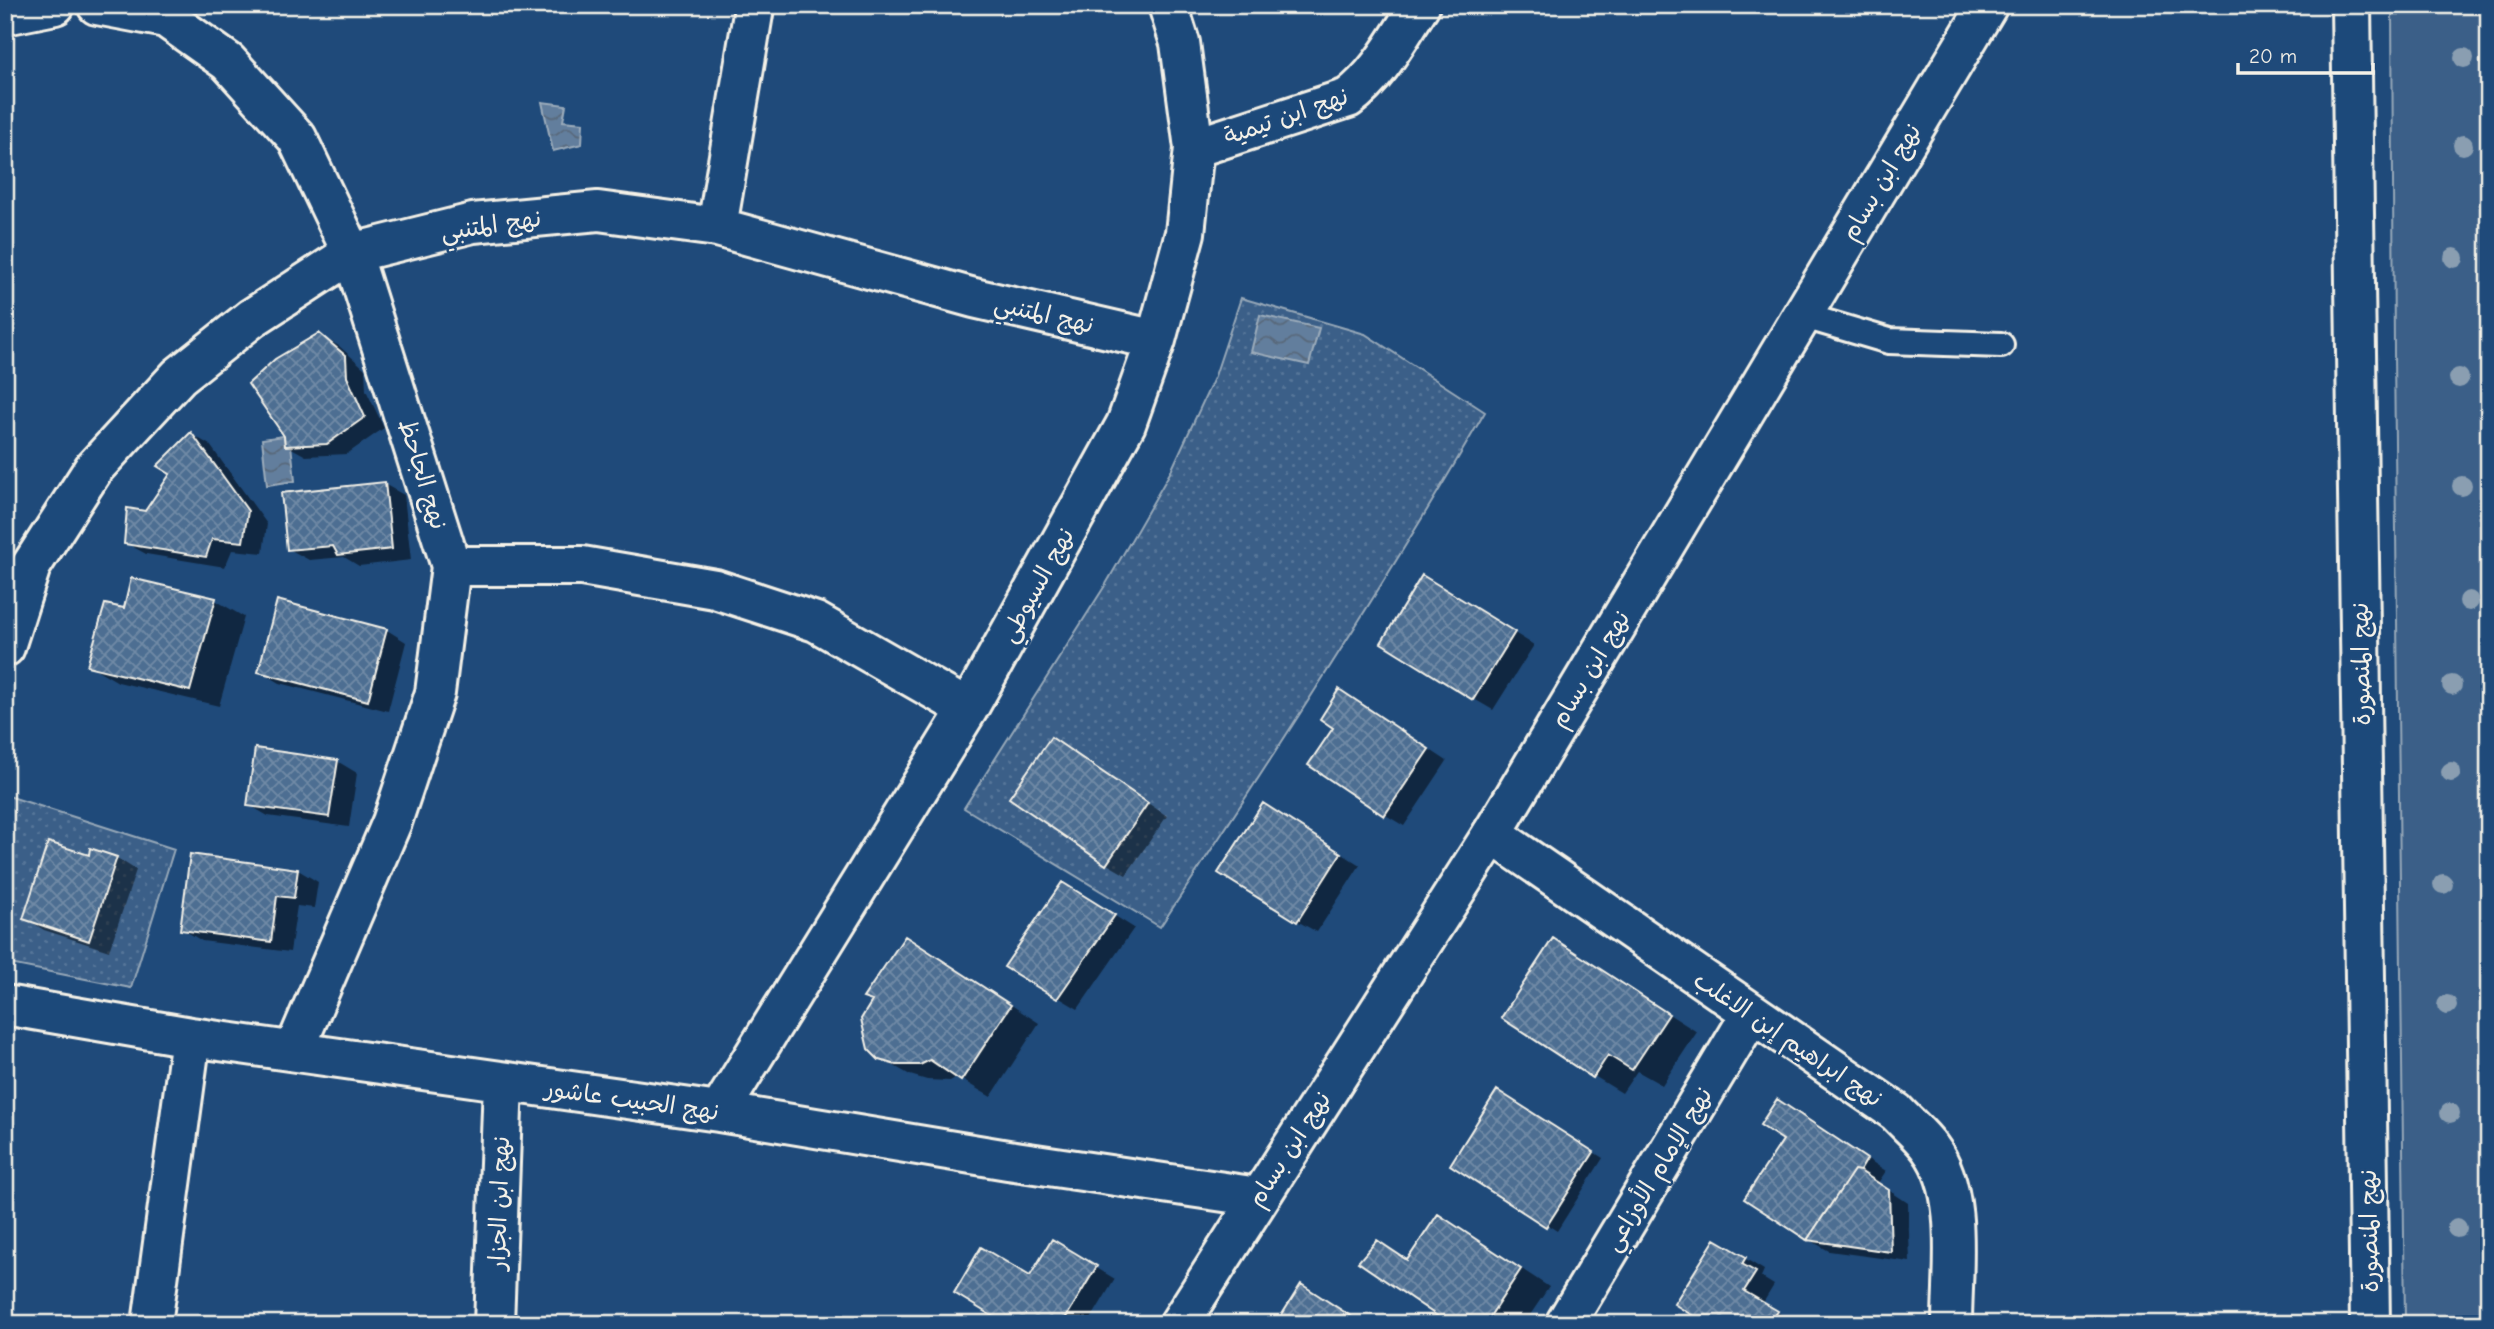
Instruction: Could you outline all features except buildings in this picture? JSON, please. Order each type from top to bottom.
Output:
[{"type":"street","points":[[5,15],[55,5]]},
{"type":"street","name":"نهج الجاحظ","points":[[97,5],[166,18],[228,62],[298,138],[352,253],[451,566],[435,693],[391,822],[294,1051]]},
{"type":"street","name":"نهج السيوطي","points":[[719,1112],[968,709],[1126,424],[1156,340],[1185,233],[1194,148],[1180,43],[1168,5]]},
{"type":"street","name":"نهج ابن تيمية","points":[[1194,148],[1348,98],[1363,87],[1420,5]]},
{"type":"street","name":"نهج ابن بسام","points":[[1179,1324],[1258,1196],[1492,834],[1988,5]]},
{"type":"street","name":"نهج المنصورة","points":[[2351,5],[2370,1324]]},
{"type":"street","points":[[718,227],[754,8]]},
{"type":"street","name":"نهج المتنبي","points":[[5,647],[18,564],[94,468],[179,376],[252,318],[352,253],[473,223],[598,211],[718,227],[974,298],[1156,340]]},
{"type":"street","points":[[451,566],[582,566],[715,589],[816,622],[968,709]]},
{"type":"street","name":"نهج ابراهيم إبن الاغلب","points":[[1492,834],[1896,1112],[1931,1149],[1950,1189],[1952,1324]]},
{"type":"street","name":"نهج الحبيب عاشور","points":[[5,1005],[191,1037],[719,1112],[1008,1160],[1258,1196]]},
{"type":"street","name":"نهج الإمام الأوزاعي","points":[[1565,1324],[1751,1014]]},
{"type":"street","points":[[152,1324],[191,1037]]},
{"type":"street","name":"نهج ابن الجزار","points":[[494,1324],[503,1082]]},
{"type":"lane","points":[[1801,315],[1889,341],[2001,345]]},
{"type":"shaded area","points":[[2392,5],[2489,5],[2489,1324],[2405,1324]]},
{"type":"shaded area","points":[[1241,298],[1365,334],[1485,412],[1327,672],[1160,927],[964,808],[1106,584],[1171,471],[1215,376]]},
{"type":"shaded area","points":[[5,795],[174,849],[131,988],[5,963]]},
{"type":"water","points":[[542,102],[566,105],[563,121],[583,123],[582,144],[553,151]]},
{"type":"water","points":[[1260,315],[1319,328],[1309,365],[1251,352]]},
{"type":"water","points":[[284,436],[285,445],[291,445],[295,481],[267,485],[262,439]]}]
